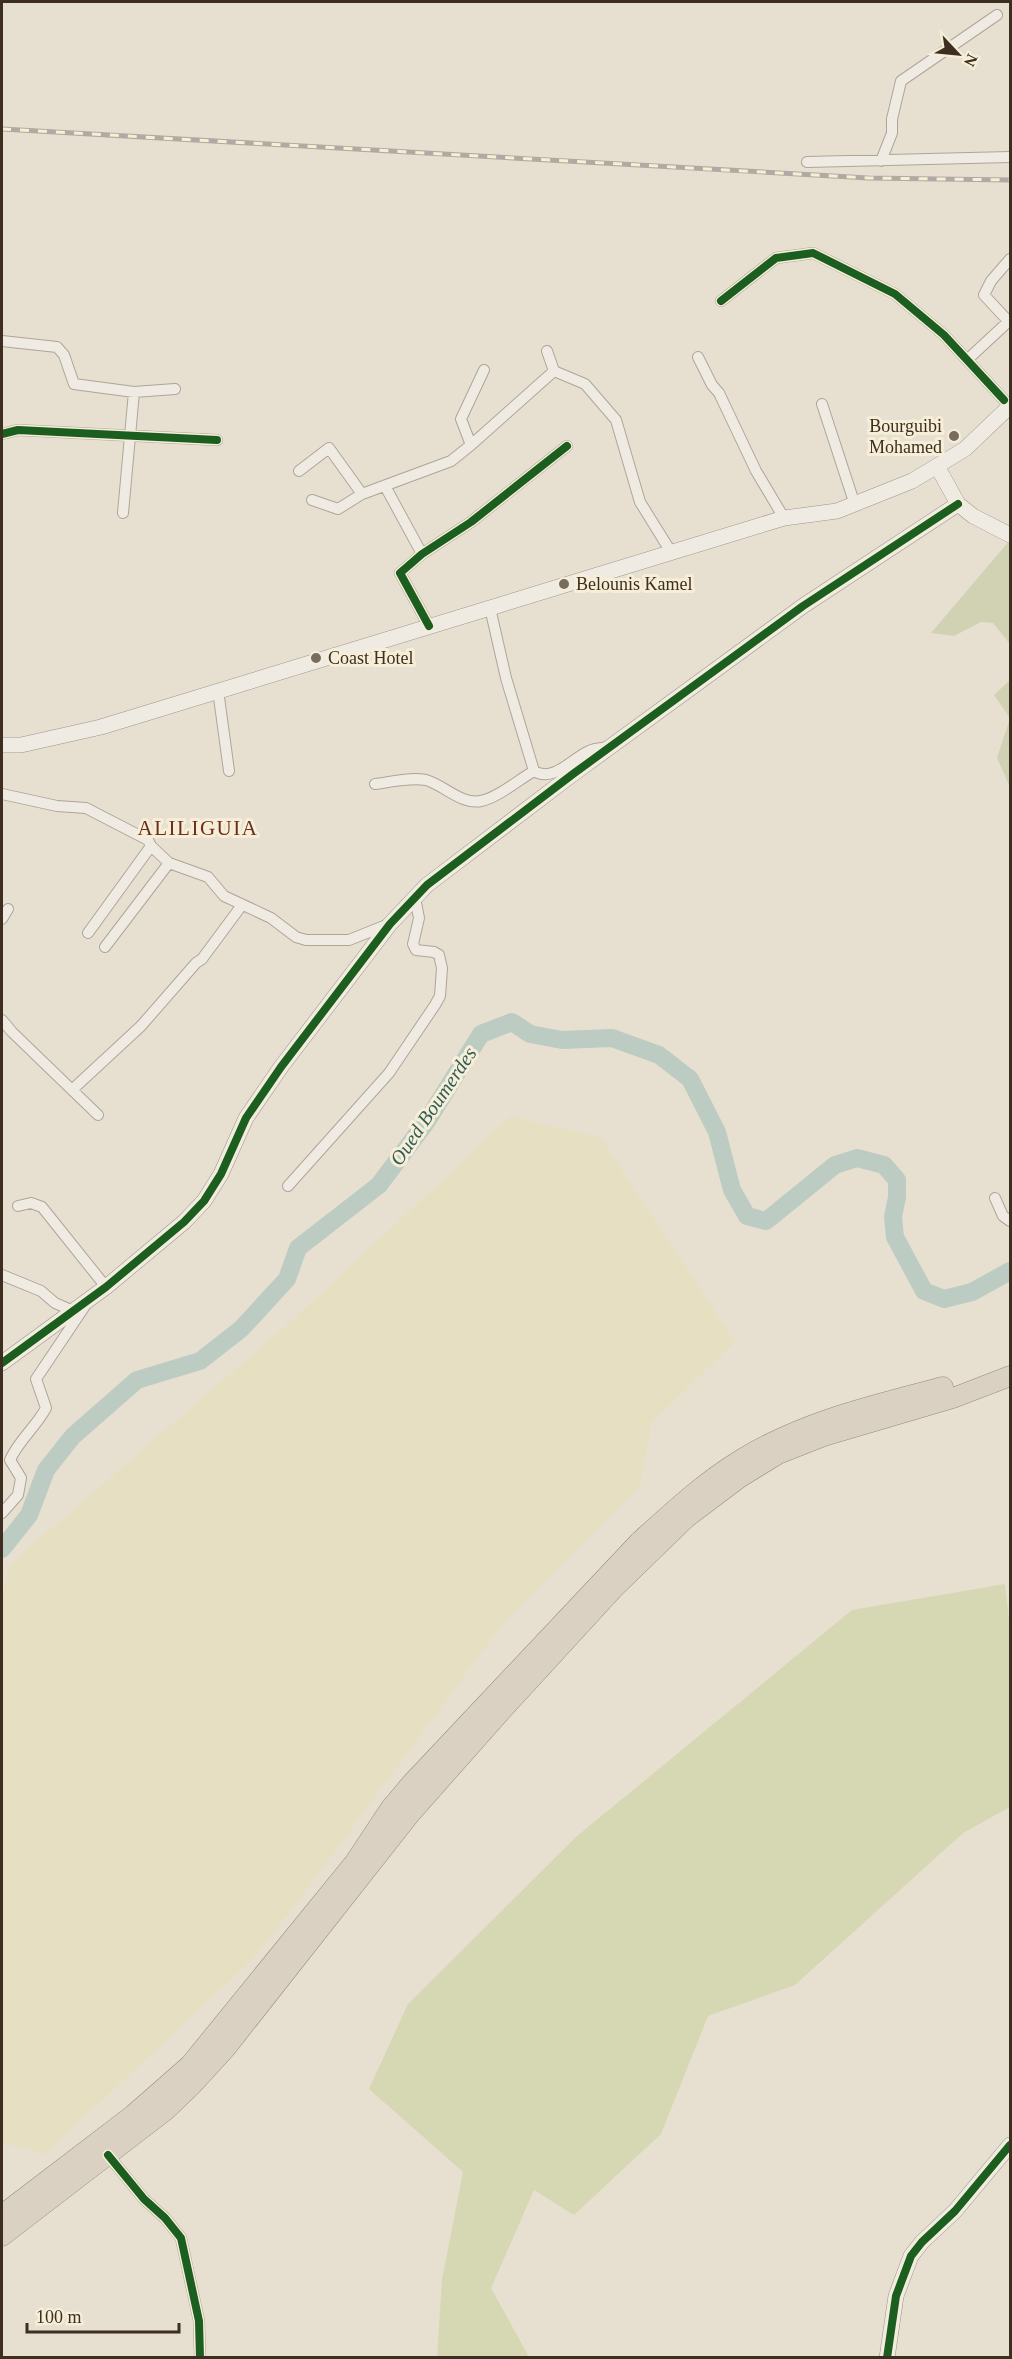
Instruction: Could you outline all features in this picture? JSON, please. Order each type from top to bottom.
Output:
[{"type":"highway","points":[[2,2215],[133,2115],[190,2065],[355,1863],[390,1809],[411,1784],[631,1550],[676,1508],[742,1459],[794,1433],[858,1409],[965,1381],[1011,1362]]},
{"type":"highway","points":[[2,2236],[166,2109],[192,2085],[225,2049],[410,1814],[615,1587],[686,1518],[739,1478],[778,1454],[824,1436],[953,1398],[1011,1376]]},
{"type":"street","points":[[881,161],[891,133],[901,81],[997,15]]},
{"type":"street","points":[[807,162],[1011,157]]},
{"type":"street","points":[[2,745],[21,745],[101,727],[784,518],[837,511],[855,505],[912,482],[965,449],[1008,400],[944,335],[895,294],[813,252],[776,258],[721,301]]},
{"type":"street","points":[[968,359],[1010,322],[984,295],[991,281],[1011,259]]},
{"type":"street","points":[[2,341],[57,347],[64,354],[74,384],[134,392],[176,389]]},
{"type":"street","points":[[547,351],[555,371],[585,384],[616,420],[640,502],[671,552]]},
{"type":"street","points":[[698,357],[712,385],[719,393],[756,471],[784,518]]},
{"type":"street","points":[[471,445],[461,419],[484,370]]},
{"type":"street","points":[[312,500],[338,509],[362,494],[451,461],[555,371]]},
{"type":"street","points":[[123,513],[134,392]]},
{"type":"street","points":[[822,404],[855,505]]},
{"type":"street","points":[[2,434],[18,430],[217,440]]},
{"type":"street","points":[[429,626],[400,573],[422,554],[471,522],[567,446]]},
{"type":"street","points":[[299,471],[329,448],[362,494]]},
{"type":"street","points":[[943,462],[958,504],[973,516],[1006,529]]},
{"type":"street","points":[[385,486],[422,554]]},
{"type":"street","points":[[2,1363],[70,1310],[106,1287],[184,1222],[204,1201],[221,1174],[252,1109],[281,1067],[390,924],[427,885],[803,606],[958,504]]},
{"type":"street","points":[[490,608],[506,678],[534,771],[542,775],[552,774],[588,751],[612,747]]},
{"type":"street","points":[[218,690],[229,771]]},
{"type":"street","points":[[375,784],[408,780],[427,781],[467,800],[477,801],[488,799],[534,771]]},
{"type":"street","points":[[2,794],[57,806],[86,807],[148,840],[151,846],[169,863],[208,877],[224,896],[271,918],[296,937],[306,940],[349,940],[390,924]]},
{"type":"street","points":[[88,933],[151,846]]},
{"type":"street","points":[[105,947],[169,863]]},
{"type":"street","points":[[288,1186],[389,1072],[440,996],[442,968],[439,956],[434,952],[416,950],[413,944],[419,918],[415,898]]},
{"type":"street","points":[[74,1089],[141,1026],[202,959],[242,905]]},
{"type":"street","points":[[2,919],[8,909]]},
{"type":"street","points":[[2,1020],[98,1115]]},
{"type":"street","points":[[995,1198],[1003,1216],[1011,1221]]},
{"type":"street","points":[[18,1206],[31,1203],[42,1207],[106,1287]]},
{"type":"street","points":[[2,1275],[40,1291],[55,1303],[70,1310]]},
{"type":"street","points":[[2,1513],[18,1495],[21,1478],[10,1460],[40,1420],[46,1408],[36,1379],[81,1315],[90,1298]]},
{"type":"street","points":[[887,2358],[896,2296],[910,2256],[955,2211],[1011,2145]]},
{"type":"street","points":[[108,2155],[144,2199],[165,2218],[181,2238],[199,2321],[201,2358]]},
{"type":"shaded area","points":[[511,1116],[601,1138],[735,1342],[652,1422],[640,1486],[504,1622],[253,1959],[45,2154],[2,2143],[2,1595],[9,1565],[289,1323]]},
{"type":"green space","points":[[1010,540],[1010,644],[993,623],[981,622],[954,636],[931,633]]},
{"type":"green space","points":[[1010,680],[1010,718],[994,695]]},
{"type":"green space","points":[[1010,718],[1010,787],[997,758]]},
{"type":"green space","points":[[1005,1584],[1010,1630],[1010,1807],[963,1833],[795,1985],[708,2016],[661,2134],[574,2215],[534,2190],[491,2288],[529,2357],[437,2357],[442,2280],[463,2172],[369,2089],[408,2004],[576,1837],[852,1610]]},
{"type":"waterway","name":"Oued Boumerdes","points":[[2,1549],[29,1515],[46,1470],[73,1436],[137,1380],[200,1361],[241,1329],[287,1279],[298,1248],[379,1185],[427,1121],[481,1034],[512,1022],[530,1034],[562,1040],[612,1038],[659,1055],[690,1079],[717,1132],[732,1190],[747,1216],[766,1221],[835,1165],[857,1158],[884,1165],[897,1180],[897,1197],[893,1217],[895,1237],[924,1291],[944,1299],[972,1292],[1010,1271]]},
{"type":"railway","points":[[2,129],[868,178],[1010,180]]},
{"type":"cycle path","points":[[721,301],[776,258],[813,253],[895,294],[944,335],[1004,400]]},
{"type":"cycle path","points":[[2,434],[18,430],[217,440]]},
{"type":"cycle path","points":[[429,626],[400,573],[422,554],[471,522],[567,446]]},
{"type":"cycle path","points":[[2,1363],[106,1287],[184,1222],[204,1201],[221,1174],[246,1118],[281,1067],[390,924],[427,885],[573,774],[803,606],[958,504]]},
{"type":"cycle path","points":[[887,2358],[896,2296],[911,2256],[922,2242],[955,2211],[1010,2145]]},
{"type":"cycle path","points":[[108,2155],[144,2199],[165,2218],[181,2238],[199,2321],[200,2358]]},
{"type":"place","name":"Bourguibi Mohamed","points":[[954,436]]},
{"type":"place","name":"Belounis Kamel","points":[[564,584]]},
{"type":"place","name":"Coast Hotel","points":[[316,658]]},
{"type":"district","name":"ALILIGUIA","points":[[198,828]]}]
